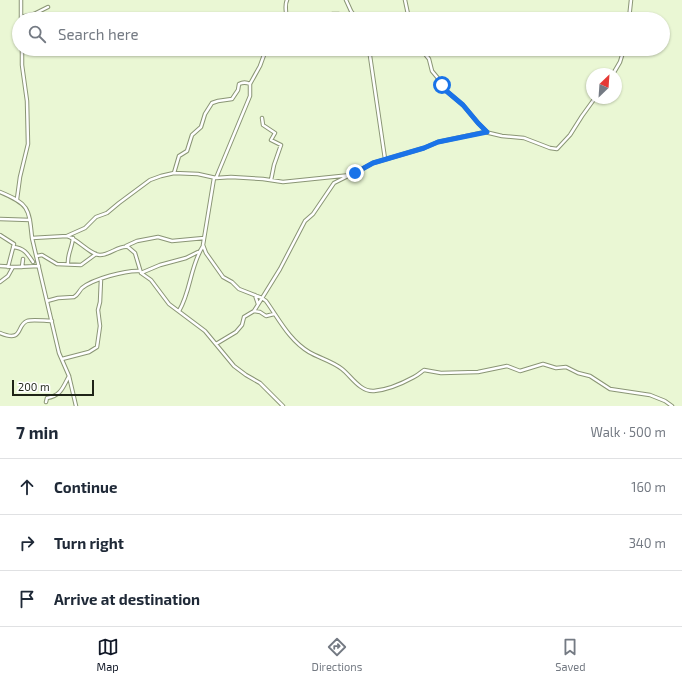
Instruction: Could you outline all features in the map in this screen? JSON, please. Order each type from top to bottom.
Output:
[{"type":"street","points":[[20,0],[21,12]]},
{"type":"street","points":[[286,12],[285,5],[287,0]]},
{"type":"street","points":[[346,0],[352,12]]},
{"type":"street","points":[[405,0],[408,12]]},
{"type":"street","points":[[630,12],[631,0]]},
{"type":"street","points":[[38,12],[48,7]]},
{"type":"street","points":[[17,199],[20,177],[28,144],[28,101],[22,56]]},
{"type":"street","points":[[179,311],[184,303],[191,274],[203,245],[215,178],[250,96],[250,84],[264,56]]},
{"type":"street","points":[[370,56],[385,160]]},
{"type":"street","points":[[425,56],[429,60],[432,71],[442,83],[444,89],[463,105],[487,132]]},
{"type":"street","points":[[616,68],[622,56]]},
{"type":"street","points":[[174,173],[179,156],[187,151],[192,136],[201,127],[205,114],[212,103],[232,99],[238,90],[239,84],[244,82],[250,84]]},
{"type":"street","points":[[216,344],[236,332],[242,325],[244,317],[254,311],[286,258],[305,222],[334,183],[373,163],[424,148],[438,142],[487,132],[502,136],[524,138],[550,148],[557,148],[570,135],[591,104]]},
{"type":"street","points":[[262,118],[263,125],[275,133],[271,140],[281,146],[274,165],[271,181]]},
{"type":"street","points":[[32,238],[67,236],[82,230],[96,216],[110,212],[119,203],[150,180],[174,173],[198,174],[215,178],[231,177],[283,182],[351,174]]},
{"type":"street","points":[[0,193],[17,199],[25,206],[30,220],[32,238],[47,301],[62,359],[69,376],[76,406]]},
{"type":"street","points":[[0,219],[30,220]]},
{"type":"street","points":[[0,235],[13,243],[8,266]]},
{"type":"street","points":[[67,236],[73,238],[96,254],[104,254],[137,241],[158,237],[172,241],[204,238]]},
{"type":"street","points":[[68,264],[68,256],[72,248],[73,238]]},
{"type":"street","points":[[203,245],[209,260],[223,277],[239,288],[266,301],[288,333],[302,348],[337,365],[359,385],[370,391],[381,389],[415,377],[424,370],[441,373],[478,372],[507,366],[520,371],[539,365],[546,365],[556,368],[564,366],[568,367],[578,373],[594,378],[610,389],[650,395],[665,401],[672,406]]},
{"type":"street","points":[[126,246],[135,253],[140,272],[151,280],[169,304],[205,330],[234,366],[260,383],[283,406]]},
{"type":"street","points":[[13,247],[26,251],[33,262]]},
{"type":"street","points":[[47,301],[58,298],[74,297],[83,287],[101,279],[127,271],[140,272],[186,258],[199,252]]},
{"type":"street","points":[[37,256],[42,255],[57,264],[83,264],[96,254]]},
{"type":"street","points":[[31,266],[37,256]]},
{"type":"street","points":[[22,267],[23,259]]},
{"type":"street","points":[[0,266],[39,266]]},
{"type":"street","points":[[0,282],[8,276],[13,267]]},
{"type":"street","points":[[62,359],[89,352],[97,347],[100,326],[98,310],[100,302],[101,279]]},
{"type":"street","points":[[255,295],[258,304]]},
{"type":"street","points":[[254,311],[260,312],[266,316],[274,314]]},
{"type":"street","points":[[0,333],[7,336],[15,335],[20,332],[22,324],[26,321],[52,321]]},
{"type":"street","points":[[46,402],[48,398],[56,397],[62,390],[69,376]]},
{"type":"route","points":[[355,173],[373,163],[424,148],[438,142],[487,132],[468,110],[444,89],[442,85]]}]
